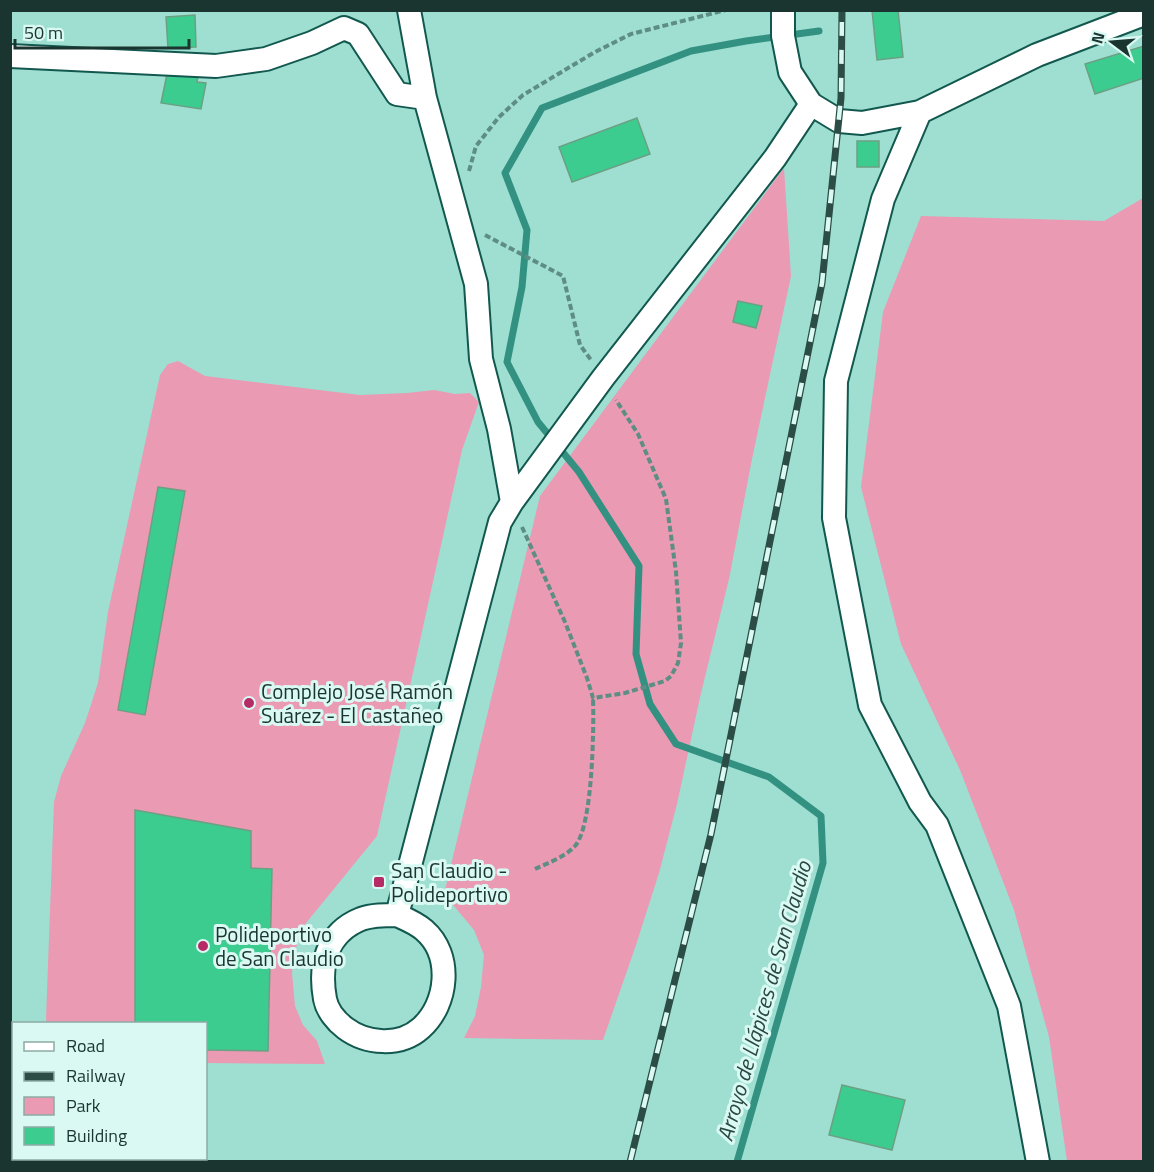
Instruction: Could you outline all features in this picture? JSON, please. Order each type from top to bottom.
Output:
[{"type":"street","points":[[409,10],[425,98],[477,284],[481,359],[499,429],[512,502]]},
{"type":"street","points":[[783,22],[789,72],[812,104],[839,121],[862,123],[920,112],[1038,55],[1143,14]]},
{"type":"street","points":[[10,56],[216,66],[266,59],[312,43],[344,28],[358,34],[397,94],[425,98]]},
{"type":"street","points":[[396,915],[500,522],[512,502],[603,378],[775,158],[812,104]]},
{"type":"street","points":[[920,112],[883,199],[836,381],[834,519],[870,705],[920,802],[937,825],[1009,1005],[1038,1161]]},
{"type":"street","points":[[396,915],[411,921],[433,940],[441,957],[444,978],[440,997],[432,1015],[421,1028],[409,1036],[379,1041],[351,1032],[337,1022],[326,1005],[323,985],[324,961],[332,942],[346,927],[361,919],[396,915]]},
{"type":"path","points":[[468,178],[476,146],[499,117],[524,94],[595,52],[631,34],[726,10]]},
{"type":"path","points":[[483,234],[563,276],[580,345],[639,434],[666,499],[676,572],[681,642],[678,663],[671,676],[665,681],[625,693],[593,698]]},
{"type":"path","points":[[512,502],[565,622],[593,698],[591,779],[581,837],[566,854],[535,869]]},
{"type":"green space","points":[[784,168],[791,276],[729,579],[659,873],[603,1040],[464,1038],[475,1016],[484,955],[474,930],[444,894],[540,496]]},
{"type":"green space","points":[[1143,198],[1143,1161],[1067,1161],[1049,1037],[1014,910],[960,770],[901,644],[861,487],[883,312],[921,216],[1104,221]]},
{"type":"green space","name":"Complejo José Ramón Suárez - El Castañeo","points":[[178,361],[205,376],[360,395],[434,390],[455,394],[470,393],[479,402],[462,450],[377,836],[302,928],[294,955],[292,973],[295,1006],[303,1025],[317,1041],[325,1064],[207,1063],[207,1022],[47,1022],[54,802],[61,776],[85,723],[98,683],[108,612],[160,375],[168,364]]},
{"type":"building","points":[[872,10],[898,10],[903,57],[877,60]]},
{"type":"building","points":[[195,15],[196,47],[168,48],[166,17]]},
{"type":"building","points":[[1144,46],[1144,78],[1095,94],[1085,64]]},
{"type":"building","points":[[168,69],[199,71],[197,82],[206,83],[201,109],[161,103]]},
{"type":"building","points":[[637,118],[650,154],[572,182],[559,147]]},
{"type":"building","points":[[857,141],[879,141],[879,167],[857,167]]},
{"type":"building","points":[[738,301],[762,306],[756,328],[733,322]]},
{"type":"building","points":[[158,487],[185,491],[145,715],[118,710]]},
{"type":"building","name":"Polideportivo de San Claudio","points":[[135,810],[251,831],[251,868],[272,869],[268,1051],[207,1050],[207,1022],[135,1022]]},
{"type":"building","points":[[842,1085],[905,1100],[892,1150],[829,1135]]},
{"type":"waterway","name":"Arroyo de Llápices de San Claudio","points":[[737,1162],[823,863],[821,816],[769,777],[676,744],[650,704],[636,654],[639,566],[579,472],[538,422],[507,362],[522,287],[527,230],[505,173],[542,108],[691,51],[819,31]]},
{"type":"railway","points":[[630,1162],[711,834],[822,283],[841,98],[842,10]]},
{"type":"place","name":"Complejo José Ramón Suárez - El Castañeo","points":[[249,703]]},
{"type":"place","name":"San Claudio - Polideportivo","points":[[379,882]]},
{"type":"place","name":"Polideportivo de San Claudio","points":[[203,946]]}]
